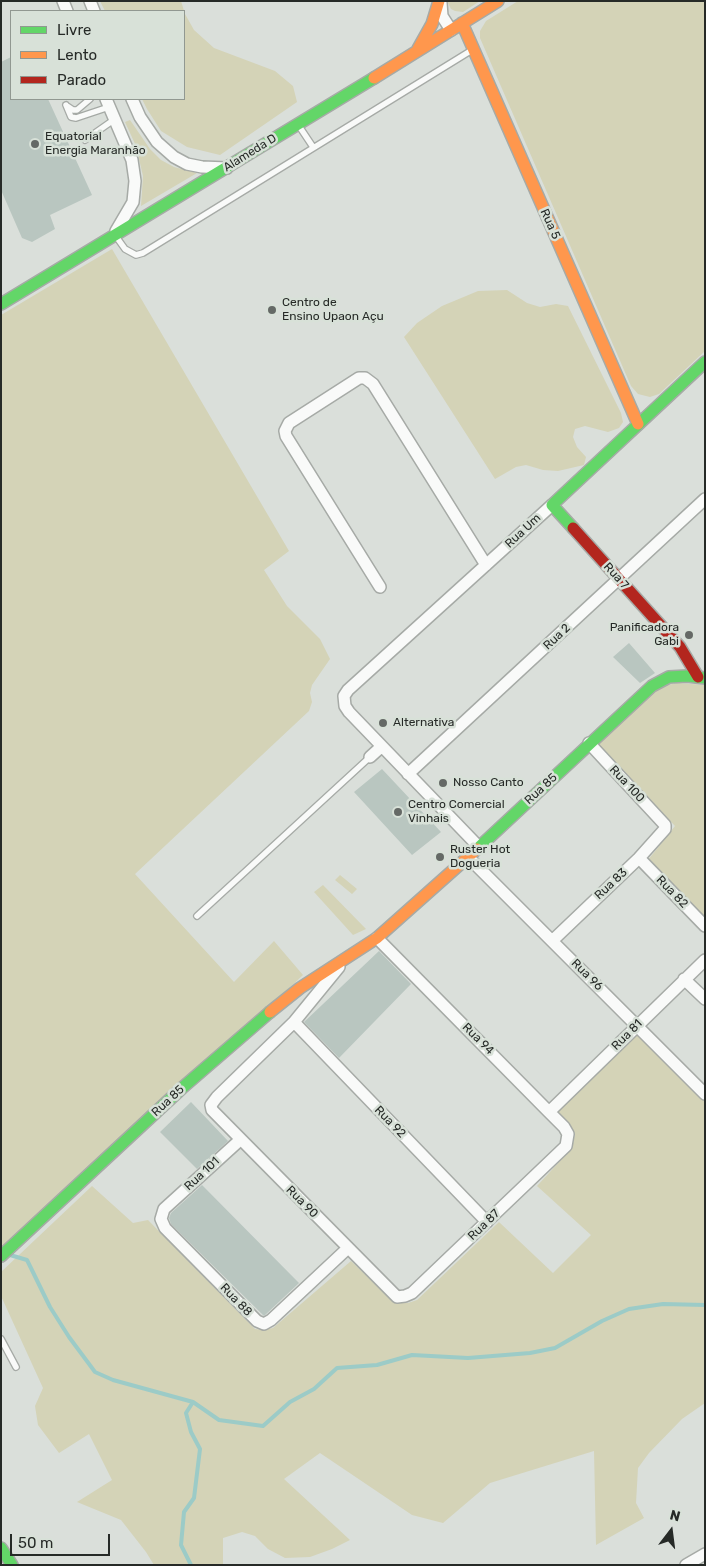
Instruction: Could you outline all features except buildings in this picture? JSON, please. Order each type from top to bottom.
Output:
[{"type":"street","points":[[440,1],[442,16],[451,30]]},
{"type":"street","points":[[416,51],[432,24],[440,1]]},
{"type":"street","name":"Alameda D","points":[[1,304],[114,234],[227,168],[498,1]]},
{"type":"street","name":"Rua 5","points":[[462,23],[638,424]]},
{"type":"street","points":[[132,100],[140,117],[157,142],[174,157],[187,164],[227,168]]},
{"type":"street","points":[[107,103],[132,160],[135,181],[133,202],[114,234]]},
{"type":"street","name":"Rua Um","points":[[382,747],[345,706],[343,700],[348,690],[552,505],[705,362]]},
{"type":"street","points":[[380,587],[286,436],[285,431],[289,423],[359,378],[365,378],[373,384],[486,565]]},
{"type":"street","name":"Rua 2","points":[[408,774],[705,499]]},
{"type":"street","name":"Rua 7","points":[[552,505],[680,647],[701,677]]},
{"type":"street","points":[[669,677],[676,668],[680,647]]},
{"type":"street","points":[[669,677],[701,677]]},
{"type":"street","name":"Rua 85","points":[[1,1256],[182,1088],[300,988],[377,938],[479,847],[652,686],[669,677]]},
{"type":"street","name":"Rua 100","points":[[589,744],[665,824]]},
{"type":"street","points":[[370,757],[382,747],[479,847]]},
{"type":"street","name":"Rua 83","points":[[552,940],[639,858],[663,833],[665,824]]},
{"type":"street","name":"Rua 96","points":[[468,857],[705,1094]]},
{"type":"street","name":"Rua 82","points":[[639,858],[705,926]]},
{"type":"street","name":"Rua 94","points":[[377,938],[564,1127],[568,1134],[566,1146]]},
{"type":"street","name":"Rua 85","points":[[211,1105],[294,1022],[345,960]]},
{"type":"street","name":"Rua 81","points":[[549,1112],[705,960]]},
{"type":"street","points":[[684,980],[705,999]]},
{"type":"street","name":"Rua 92","points":[[294,1022],[487,1222]]},
{"type":"street","name":"Rua 90","points":[[211,1105],[214,1114],[397,1297]]},
{"type":"street","name":"Rua 101","points":[[164,1209],[240,1140]]},
{"type":"street","name":"Rua 87","points":[[397,1297],[412,1293],[566,1146]]},
{"type":"street","name":"Rua 88","points":[[164,1209],[161,1219],[165,1228],[261,1324],[271,1320],[348,1248]]},
{"type":"street","points":[[1,1548],[12,1565]]},
{"type":"street","points":[[686,1565],[705,1554]]},
{"type":"lane","points":[[114,234],[125,249],[136,255],[143,253],[474,48]]},
{"type":"lane","points":[[89,100],[77,110],[66,105],[72,117],[78,118],[107,103]]},
{"type":"lane","points":[[85,140],[115,119]]},
{"type":"lane","points":[[298,124],[313,147]]},
{"type":"lane","points":[[197,916],[370,757]]},
{"type":"lane","points":[[1,1339],[16,1367]]},
{"type":"green space","points":[[100,1],[181,1],[184,10],[104,10]]},
{"type":"green space","points":[[447,1],[480,1],[463,12],[451,9]]},
{"type":"green space","points":[[518,1],[705,1],[705,351],[659,394],[650,397],[638,394],[631,386],[480,38],[480,31],[486,21]]},
{"type":"green space","points":[[185,14],[194,30],[214,48],[275,71],[293,86],[297,102],[220,155],[187,147],[161,131],[142,100],[185,100]]},
{"type":"green space","points":[[130,120],[150,149],[161,160],[174,167],[197,173],[141,206],[143,176],[136,146],[125,122]]},
{"type":"green space","points":[[112,249],[289,551],[264,570],[287,606],[320,639],[330,659],[312,685],[310,693],[312,702],[309,711],[135,874],[234,982],[274,941],[303,975],[129,1140],[1,1257],[1,315]]},
{"type":"green space","points":[[507,290],[527,303],[540,307],[556,304],[568,306],[621,413],[623,422],[619,428],[608,432],[585,426],[575,429],[573,437],[577,447],[586,457],[584,465],[558,471],[543,470],[526,465],[516,467],[495,479],[404,337],[417,323],[442,306],[478,291]]},
{"type":"green space","points":[[678,683],[705,685],[705,917],[648,860],[675,826],[596,742],[654,690]]},
{"type":"green space","points":[[340,875],[357,889],[352,894],[335,880]]},
{"type":"green space","points":[[323,885],[366,929],[353,935],[314,892]]},
{"type":"green space","points":[[634,1030],[705,1101],[705,1403],[682,1419],[649,1453],[638,1468],[636,1503],[644,1518],[596,1545],[594,1451],[490,1483],[443,1523],[412,1515],[320,1453],[284,1479],[350,1540],[310,1557],[285,1558],[268,1549],[255,1536],[242,1532],[223,1538],[223,1565],[154,1565],[121,1520],[77,1502],[112,1480],[89,1434],[59,1453],[38,1425],[35,1406],[43,1388],[1,1296],[1,1272],[92,1186],[133,1223],[148,1220],[255,1329],[273,1328],[351,1261],[392,1300],[408,1303],[417,1300],[499,1222],[553,1273],[591,1235],[537,1186],[572,1148],[575,1134],[570,1125],[557,1112]]},
{"type":"waterway","points":[[10,1255],[27,1260],[50,1307],[95,1372],[113,1380],[193,1402],[219,1420],[263,1426],[290,1402],[314,1389],[337,1368],[377,1365],[412,1355],[468,1358],[530,1353],[555,1348],[602,1321],[629,1309],[663,1304],[705,1305]]},
{"type":"waterway","points":[[191,1565],[181,1545],[184,1512],[194,1498],[200,1449],[191,1432],[186,1413],[193,1402]]},
{"type":"traffic: fast","points":[[1,304],[374,78]]},
{"type":"traffic: fast","points":[[573,528],[552,505],[705,362]]},
{"type":"traffic: fast","points":[[477,849],[652,686],[669,677],[705,678]]},
{"type":"traffic: fast","points":[[1,1256],[182,1088],[270,1012]]},
{"type":"traffic: fast","points":[[1,1548],[12,1565]]},
{"type":"traffic: slow","points":[[418,49],[432,24],[439,1]]},
{"type":"traffic: slow","points":[[374,78],[498,1]]},
{"type":"traffic: slow","points":[[462,23],[638,424]]},
{"type":"traffic: slow","points":[[270,1012],[300,988],[377,938],[477,849]]},
{"type":"traffic: jam","points":[[573,528],[680,647],[698,677]]},
{"type":"place","name":"Equatorial Energia Maranhão","points":[[35,144]]},
{"type":"place","name":"Centro de Ensino Upaon Açu","points":[[272,310]]},
{"type":"place","name":"Panificadora Gabi","points":[[689,635]]},
{"type":"place","name":"Alternativa","points":[[383,723]]},
{"type":"place","name":"Nosso Canto","points":[[443,783]]},
{"type":"place","name":"Centro Comercial Vinhais","points":[[398,812]]},
{"type":"place","name":"Ruster Hot Dogueria","points":[[440,857]]}]
